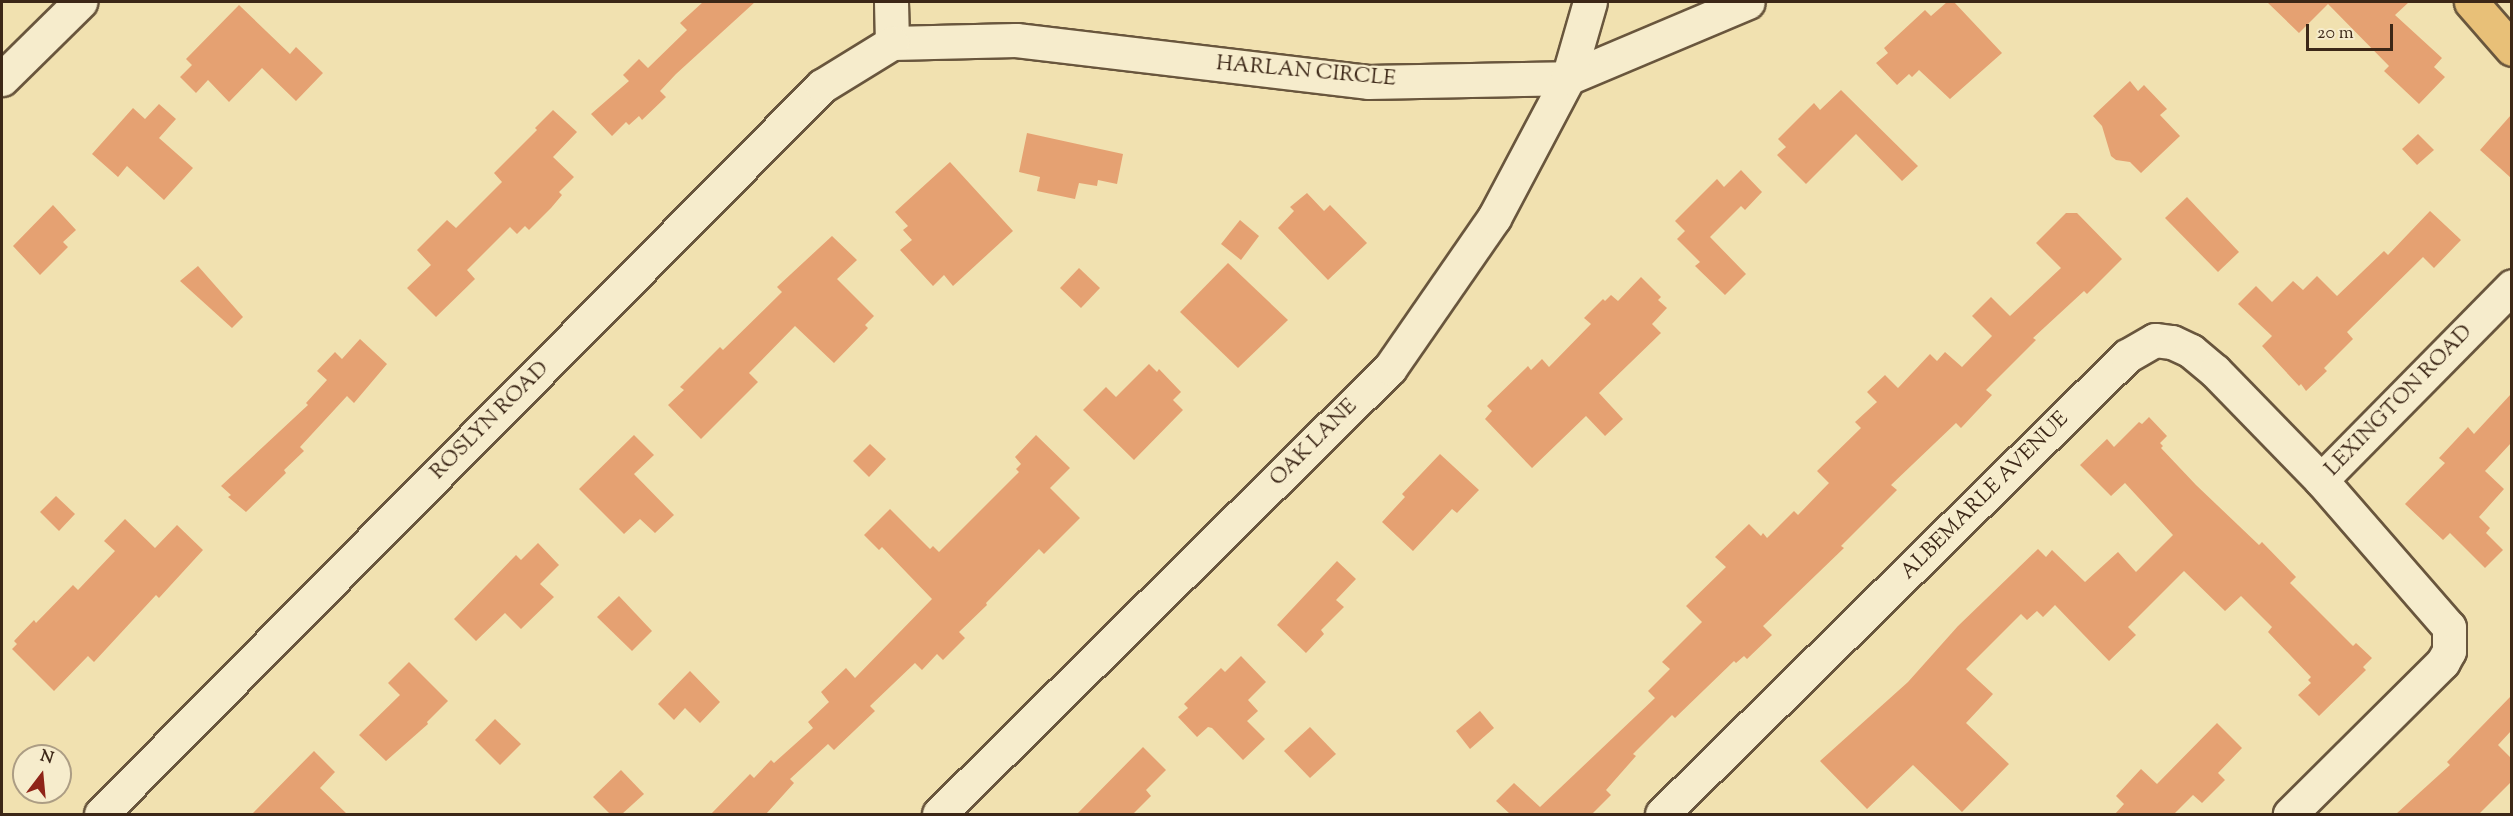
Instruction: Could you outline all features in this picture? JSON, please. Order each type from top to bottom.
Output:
[{"type":"main road","points":[[2471,2],[2511,49]]},
{"type":"street","points":[[2,79],[80,2]]},
{"type":"street","points":[[891,2],[892,43]]},
{"type":"street","name":"OAK LANE","points":[[939,814],[1390,368],[1494,218],[1568,78],[1590,2]]},
{"type":"street","name":"HARLAN CIRCLE","points":[[892,43],[1016,40],[1368,82],[1568,78],[1748,2]]},
{"type":"street","name":"ROSLYN ROAD","points":[[101,814],[822,86],[892,43]]},
{"type":"street","name":"LEXINGTON ROAD","points":[[2290,814],[2443,662],[2450,645],[2449,627],[2442,615],[2321,480],[2511,286]]},
{"type":"street","name":"ALBEMARLE AVENUE","points":[[1662,814],[2127,356],[2141,346],[2156,340],[2172,342],[2191,351],[2215,371],[2321,480]]},
{"type":"building","points":[[703,2],[755,2],[676,74],[660,91],[666,97],[642,120],[639,116],[629,125],[626,122],[612,136],[591,114],[629,81],[623,75],[639,59],[648,68],[687,30],[680,23]]},
{"type":"building","points":[[1947,2],[1954,2],[2002,53],[1950,99],[1919,70],[1912,77],[1909,74],[1897,85],[1876,63],[1888,53],[1884,48],[1925,10],[1931,16]]},
{"type":"building","points":[[2267,2],[2409,2],[2395,15],[2442,58],[2434,67],[2445,77],[2419,104],[2384,71],[2389,66],[2328,4],[2299,33]]},
{"type":"building","points":[[239,5],[290,54],[296,47],[323,73],[296,101],[262,68],[229,102],[208,80],[196,93],[180,77],[192,65],[186,59]]},
{"type":"building","points":[[2130,81],[2138,91],[2144,85],[2167,109],[2160,115],[2180,136],[2141,173],[2130,162],[2116,160],[2111,156],[2102,126],[2093,116]]},
{"type":"building","points":[[1841,90],[1918,166],[1902,181],[1856,134],[1806,184],[1777,155],[1786,147],[1778,139],[1814,103],[1820,110]]},
{"type":"building","points":[[159,104],[176,119],[159,138],[193,168],[164,200],[127,166],[118,177],[92,154],[133,108],[145,119]]},
{"type":"building","points":[[553,110],[577,132],[553,157],[574,177],[559,192],[562,195],[551,208],[529,230],[525,226],[517,234],[510,227],[467,270],[475,279],[436,317],[407,288],[431,265],[417,250],[447,220],[456,228],[502,182],[494,173],[537,130],[535,128]]},
{"type":"building","points":[[2511,115],[2511,178],[2480,150]]},
{"type":"building","points":[[1027,133],[1123,154],[1117,184],[1098,180],[1097,186],[1079,183],[1075,199],[1037,191],[1040,177],[1019,172]]},
{"type":"building","points":[[2418,134],[2434,150],[2417,165],[2402,149]]},
{"type":"building","points":[[950,162],[1013,231],[953,286],[944,275],[933,286],[900,250],[912,240],[903,230],[908,226],[895,212]]},
{"type":"building","points":[[1741,170],[1762,192],[1745,210],[1741,206],[1710,237],[1746,274],[1725,295],[1695,266],[1700,262],[1677,239],[1685,231],[1675,221],[1717,179],[1724,187]]},
{"type":"building","points":[[1307,193],[1324,211],[1330,205],[1367,243],[1328,280],[1278,228],[1294,211],[1290,207]]},
{"type":"building","points":[[2187,197],[2239,252],[2218,272],[2165,218]]},
{"type":"building","points":[[53,205],[76,230],[63,242],[68,247],[40,275],[13,246]]},
{"type":"building","points":[[2430,211],[2461,240],[2434,268],[2423,257],[2347,332],[2353,339],[2324,368],[2327,371],[2306,391],[2301,384],[2299,386],[2262,346],[2272,336],[2238,304],[2256,286],[2272,302],[2293,281],[2303,290],[2317,276],[2337,296],[2384,251],[2388,255]]},
{"type":"building","points":[[2066,213],[2077,213],[2122,259],[2087,294],[2084,291],[2033,338],[2036,340],[1986,390],[1992,395],[1961,428],[1956,423],[1891,485],[1897,490],[1841,546],[1844,548],[1763,626],[1772,635],[1747,659],[1744,656],[1736,663],[1734,661],[1675,718],[1672,715],[1633,754],[1636,756],[1606,790],[1611,795],[1592,814],[1510,814],[1496,801],[1514,783],[1540,807],[1655,698],[1648,691],[1670,669],[1662,662],[1702,622],[1686,606],[1726,567],[1715,557],[1749,524],[1761,536],[1763,533],[1767,538],[1794,511],[1798,515],[1829,483],[1817,471],[1861,428],[1855,422],[1877,402],[1867,392],[1885,375],[1898,388],[1930,354],[1937,361],[1945,352],[1962,367],[1992,336],[1972,316],[1991,297],[2010,316],[2061,268],[2036,243]]},
{"type":"building","points":[[1240,220],[1259,236],[1241,260],[1221,244]]},
{"type":"building","points":[[832,236],[857,260],[837,279],[874,316],[865,325],[868,328],[834,363],[795,326],[749,373],[758,382],[701,439],[668,405],[684,390],[680,387],[720,347],[723,350],[782,292],[777,287]]},
{"type":"building","points":[[1228,263],[1288,320],[1238,368],[1180,312]]},
{"type":"building","points":[[198,266],[243,317],[232,328],[180,281]]},
{"type":"building","points":[[1079,268],[1100,288],[1081,308],[1060,288]]},
{"type":"building","points":[[1641,277],[1661,297],[1658,300],[1667,308],[1652,324],[1661,333],[1599,393],[1623,419],[1605,436],[1586,416],[1532,468],[1485,419],[1492,411],[1487,406],[1528,366],[1531,370],[1542,359],[1549,367],[1591,324],[1584,318],[1603,299],[1605,301],[1611,295],[1618,301]]},
{"type":"building","points":[[360,339],[387,364],[354,403],[347,396],[300,447],[304,451],[284,470],[286,473],[246,512],[228,497],[231,495],[221,486],[308,405],[306,403],[327,380],[317,371],[335,352],[342,359]]},
{"type":"building","points":[[1149,364],[1157,372],[1159,369],[1181,392],[1173,400],[1183,410],[1134,460],[1083,410],[1106,387],[1116,397]]},
{"type":"building","points":[[2511,394],[2511,443],[2485,471],[2504,489],[2479,517],[2490,528],[2486,533],[2503,550],[2485,568],[2450,533],[2443,540],[2405,504],[2445,463],[2439,458],[2468,427],[2474,434]]},
{"type":"building","points":[[2149,417],[2167,436],[2160,443],[2163,446],[2161,448],[2196,485],[2259,545],[2262,542],[2296,577],[2290,583],[2353,646],[2356,643],[2372,658],[2363,667],[2366,670],[2319,716],[2298,695],[2311,683],[2308,680],[2311,677],[2268,632],[2272,627],[2241,596],[2225,611],[2184,571],[2128,627],[2136,635],[2109,661],[2055,605],[2043,617],[2037,611],[2027,620],[2021,614],[1966,669],[1993,694],[1966,723],[2009,764],[1962,812],[1913,765],[1867,809],[1820,761],[1908,682],[1958,626],[2038,549],[2046,557],[2052,550],[2085,582],[2118,552],[2136,572],[2173,535],[2125,483],[2111,496],[2080,465],[2107,439],[2114,447],[2139,422],[2142,424]]},
{"type":"building","points":[[634,435],[654,455],[634,474],[674,515],[655,533],[640,519],[624,534],[579,489]]},
{"type":"building","points":[[1036,435],[1070,468],[1050,488],[1080,518],[1044,554],[1039,549],[986,603],[987,605],[959,632],[965,638],[943,660],[937,654],[922,670],[915,663],[870,706],[875,711],[834,750],[828,744],[790,779],[794,783],[766,814],[711,814],[750,774],[754,778],[771,760],[774,763],[813,728],[808,722],[829,702],[821,692],[846,668],[855,678],[932,599],[882,547],[879,550],[864,535],[890,509],[930,549],[933,546],[939,552],[1019,472],[1016,469],[1021,464],[1015,457]]},
{"type":"building","points":[[870,444],[886,459],[869,477],[853,461]]},
{"type":"building","points":[[1440,454],[1479,490],[1457,513],[1452,509],[1413,551],[1382,522],[1405,497],[1402,494]]},
{"type":"building","points":[[56,496],[75,514],[59,531],[40,512]]},
{"type":"building","points":[[125,519],[155,548],[177,525],[203,550],[159,598],[156,595],[94,662],[88,656],[54,691],[12,649],[17,644],[14,641],[34,620],[36,623],[73,585],[78,590],[115,551],[104,541]]},
{"type":"building","points":[[538,543],[559,565],[540,584],[554,597],[521,629],[505,613],[476,641],[454,619],[516,555],[521,560]]},
{"type":"building","points":[[1337,561],[1356,579],[1336,600],[1344,607],[1321,630],[1324,634],[1306,653],[1277,625]]},
{"type":"building","points":[[619,596],[652,631],[632,651],[597,617]]},
{"type":"building","points":[[1241,656],[1266,682],[1248,700],[1258,711],[1247,721],[1265,739],[1243,760],[1212,728],[1208,727],[1197,737],[1178,717],[1188,708],[1184,704],[1221,668],[1225,672]]},
{"type":"building","points":[[409,662],[448,701],[427,722],[428,724],[386,761],[359,735],[400,695],[388,683]]},
{"type":"building","points":[[690,671],[720,702],[700,723],[685,708],[674,720],[658,704]]},
{"type":"building","points":[[2511,696],[2511,731],[2498,745],[2511,758],[2511,782],[2479,814],[2396,814],[2450,765],[2447,762]]},
{"type":"building","points":[[1480,711],[1494,728],[1470,749],[1456,731]]},
{"type":"building","points":[[495,719],[521,744],[500,765],[475,740]]},
{"type":"building","points":[[2217,723],[2242,748],[2218,773],[2225,780],[2202,803],[2193,795],[2174,814],[2115,814],[2124,804],[2116,796],[2141,769],[2157,784]]},
{"type":"building","points":[[1310,727],[1336,754],[1310,778],[1284,751]]},
{"type":"building","points":[[1143,747],[1166,770],[1146,790],[1151,796],[1133,814],[1077,814]]},
{"type":"building","points":[[314,751],[335,772],[320,788],[347,814],[252,814]]},
{"type":"building","points":[[621,770],[644,794],[622,814],[610,814],[593,797]]}]
